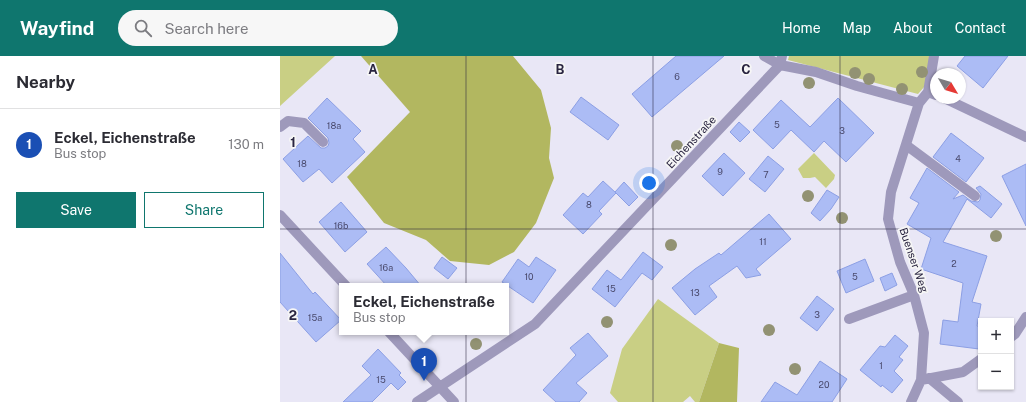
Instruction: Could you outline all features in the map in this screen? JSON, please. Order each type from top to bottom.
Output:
[{"type":"street","points":[[764,56],[781,60],[857,86],[920,103],[930,95]]},
{"type":"street","points":[[933,68],[934,56]]},
{"type":"street","name":"Eichenstraße","points":[[417,402],[535,324],[781,60]]},
{"type":"street","name":"Buenser Weg","points":[[911,402],[925,379],[924,333],[914,295],[900,262],[888,219],[891,192],[920,103]]},
{"type":"street","points":[[957,104],[1026,137]]},
{"type":"street","points":[[280,127],[288,121],[304,123],[323,142]]},
{"type":"street","points":[[906,144],[975,196]]},
{"type":"street","points":[[280,215],[343,283]]},
{"type":"street","points":[[850,319],[914,295]]},
{"type":"street","points":[[1014,335],[1026,317]]},
{"type":"street","points":[[392,335],[454,402]]},
{"type":"street","points":[[925,379],[963,372],[978,361]]},
{"type":"street","points":[[925,379],[958,402]]},
{"type":"green space","points":[[280,56],[335,56],[280,106]]},
{"type":"green space","points":[[361,56],[513,56],[541,90],[551,128],[549,158],[554,178],[536,223],[514,252],[489,265],[450,261],[426,240],[384,223],[347,177],[410,112]]},
{"type":"green space","points":[[789,56],[930,56],[925,86],[918,94],[788,60]]},
{"type":"green space","points":[[814,153],[835,175],[834,179],[826,188],[815,177],[803,178],[798,169]]},
{"type":"green space","points":[[658,299],[719,343],[699,402],[695,402],[690,396],[683,402],[618,402],[610,393],[622,349]]},
{"type":"green space","points":[[719,343],[739,348],[737,402],[699,402]]},
{"type":"building","points":[[676,56],[724,56],[652,117],[632,94]]},
{"type":"building","points":[[965,56],[1008,56],[983,88],[966,74],[966,68],[959,68],[957,66]]},
{"type":"building","points":[[581,97],[619,125],[608,140],[570,112]]},
{"type":"building","points":[[327,98],[361,131],[353,139],[365,152],[332,183],[319,169],[303,182],[283,159],[308,136],[321,148],[328,146],[328,138],[308,118]]},
{"type":"building","points":[[838,98],[874,133],[846,162],[824,141],[814,152],[791,130],[773,149],[753,130],[781,100],[810,127]]},
{"type":"building","points":[[739,122],[750,132],[740,142],[730,132]]},
{"type":"building","points":[[951,133],[984,158],[966,182],[933,157]]},
{"type":"building","points":[[724,153],[745,173],[723,196],[702,176]]},
{"type":"building","points":[[768,156],[784,169],[765,192],[749,179]]},
{"type":"building","points":[[1026,164],[1026,226],[1002,176]]},
{"type":"building","points":[[927,168],[959,192],[953,199],[963,195],[971,201],[978,202],[981,194],[976,188],[980,186],[1002,204],[991,218],[967,199],[943,242],[987,256],[972,302],[981,304],[977,326],[978,349],[940,344],[943,320],[958,322],[963,283],[921,269],[931,238],[907,224],[919,203],[910,198]]},
{"type":"building","points":[[603,181],[616,193],[599,211],[602,214],[583,234],[563,215],[583,193],[588,197]]},
{"type":"building","points":[[624,182],[638,197],[629,206],[615,192]]},
{"type":"building","points":[[827,190],[839,197],[820,221],[811,213]]},
{"type":"building","points":[[341,202],[367,232],[345,252],[319,222]]},
{"type":"building","points":[[769,214],[791,239],[756,269],[761,275],[746,278],[737,266],[709,286],[717,297],[695,315],[672,288],[695,269],[719,253],[721,255]]},
{"type":"building","points":[[386,247],[418,283],[384,283],[367,264]]},
{"type":"building","points":[[643,252],[663,267],[652,280],[642,273],[615,307],[592,289],[607,270],[621,280]]},
{"type":"building","points":[[280,253],[313,294],[315,292],[339,318],[339,322],[316,342],[280,302]]},
{"type":"building","points":[[442,257],[457,268],[448,279],[434,268]]},
{"type":"building","points":[[536,257],[556,270],[533,303],[509,287],[509,283],[502,282],[518,259],[529,267]]},
{"type":"building","points":[[865,259],[874,281],[846,293],[837,271]]},
{"type":"building","points":[[892,273],[897,285],[885,291],[880,278]]},
{"type":"building","points":[[817,296],[834,309],[817,331],[800,318]]},
{"type":"building","points":[[588,333],[608,356],[576,383],[587,393],[579,402],[556,402],[543,390],[576,355],[570,348]]},
{"type":"building","points":[[895,335],[908,346],[899,357],[903,360],[894,371],[903,380],[892,393],[882,385],[881,387],[860,370],[880,346],[885,347]]},
{"type":"building","points":[[378,349],[401,373],[399,375],[406,382],[398,390],[391,383],[372,402],[343,402],[371,375],[362,366]]},
{"type":"building","points":[[820,361],[847,379],[832,402],[761,402],[775,382],[797,395]]},
{"type":"place","name":"Eckel, Eichenstraße","points":[[424,381]]}]
